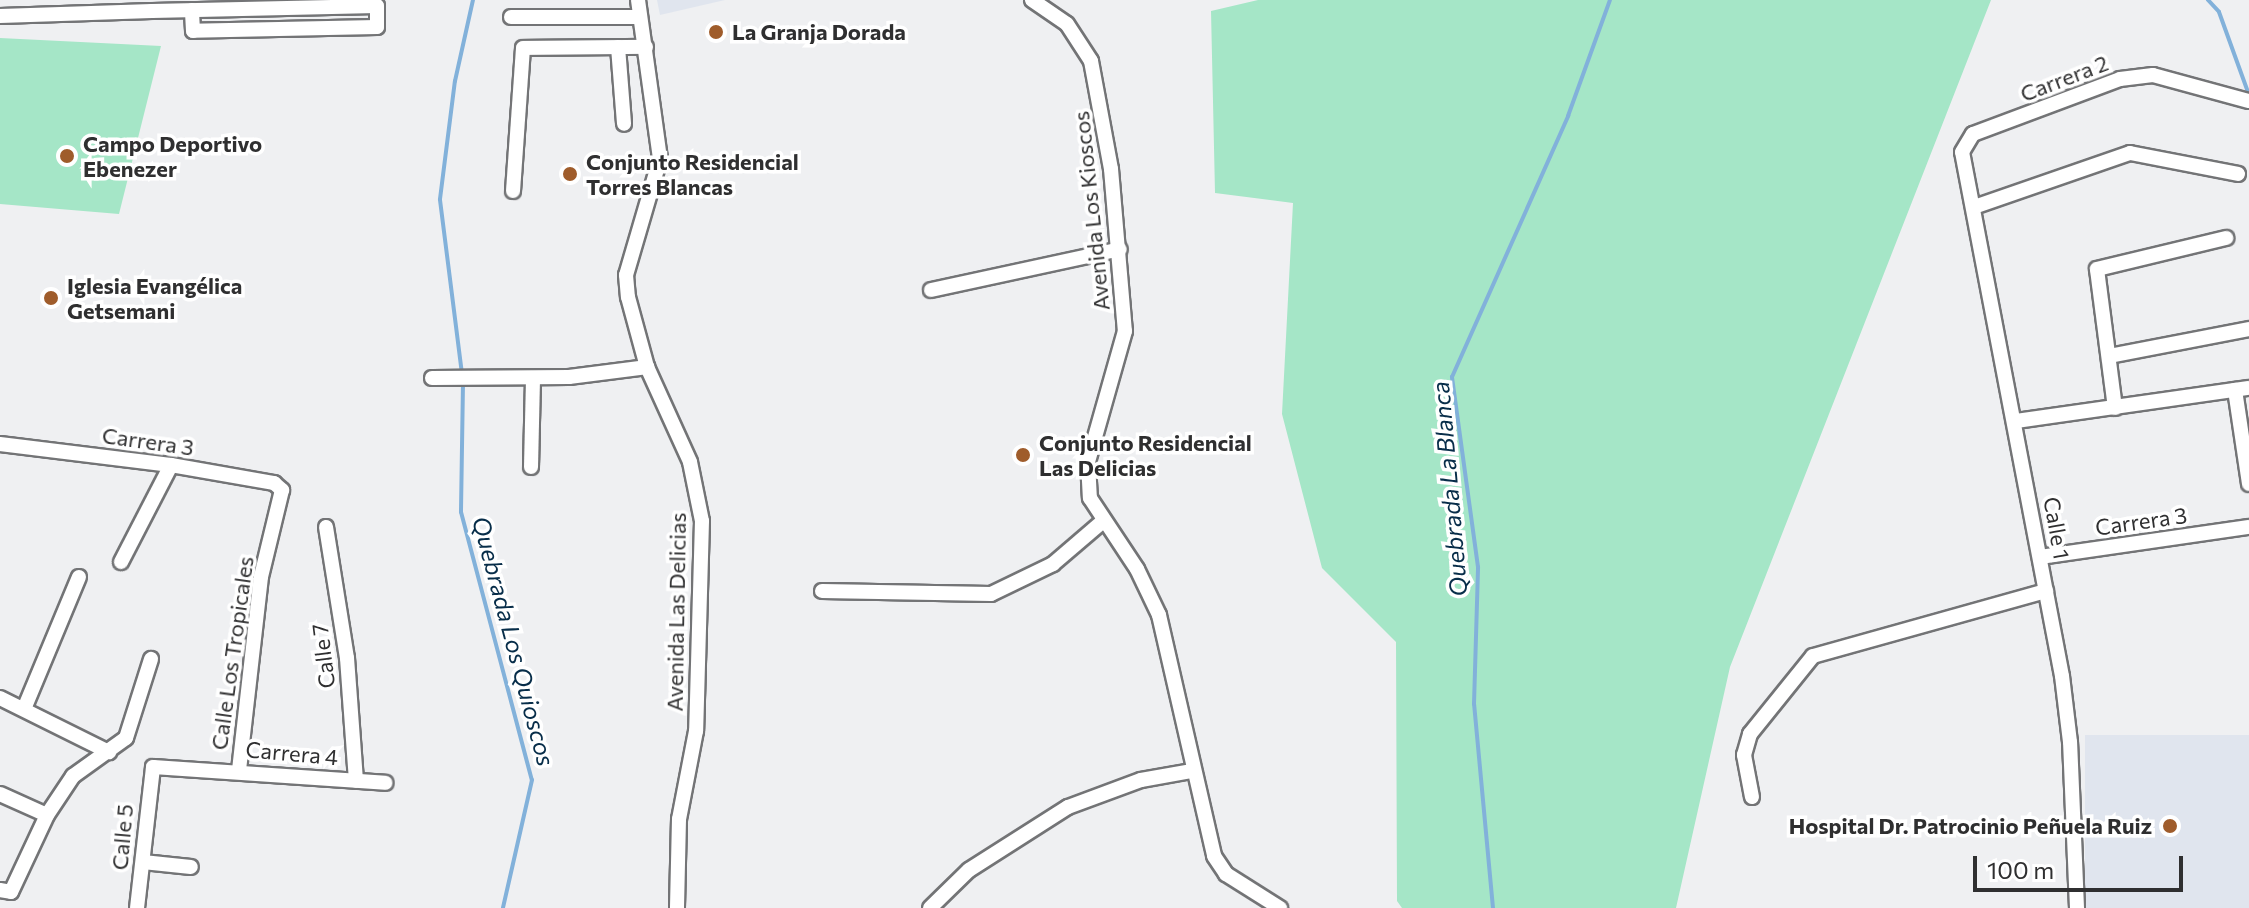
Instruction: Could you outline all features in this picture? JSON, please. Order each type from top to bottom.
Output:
[{"type":"street","name":"Avenida Las Delicias","points":[[638,0],[660,159],[626,275],[647,367],[690,462],[702,521],[696,731],[679,819],[677,908]]},
{"type":"street","name":"Avenida Los Kioscos","points":[[1032,0],[1067,24],[1091,61],[1120,249],[1125,331],[1088,462],[1090,498],[1102,522],[1137,569],[1159,615],[1187,727],[1192,771],[1214,856],[1226,874],[1280,908]]},
{"type":"street","points":[[0,16],[152,6],[192,10],[377,6],[377,27],[193,31],[192,10]]},
{"type":"street","points":[[511,17],[640,17]]},
{"type":"street","points":[[618,47],[624,124]]},
{"type":"street","points":[[513,191],[523,48],[646,47]]},
{"type":"street","name":"Carrera 2","points":[[1962,161],[1965,140],[1973,134],[2120,79],[2153,75],[2249,101]]},
{"type":"street","points":[[1974,207],[2130,153],[2238,174]]},
{"type":"street","name":"Calle 1","points":[[1962,161],[2016,421],[2070,742],[2077,908]]},
{"type":"street","points":[[2115,408],[2097,269],[2226,238]]},
{"type":"street","points":[[931,290],[1120,249]]},
{"type":"street","points":[[2109,356],[2249,329]]},
{"type":"street","points":[[432,378],[533,378],[647,367]]},
{"type":"street","points":[[531,467],[533,378]]},
{"type":"street","points":[[2016,421],[2242,389],[2249,484]]},
{"type":"street","name":"Carrera 3","points":[[0,444],[171,465],[274,483],[283,494]]},
{"type":"street","points":[[121,562],[171,465]]},
{"type":"street","name":"Calle Los Tropicales","points":[[239,771],[261,577],[283,494]]},
{"type":"street","points":[[822,591],[991,594],[1053,564],[1102,522]]},
{"type":"street","name":"Calle 7","points":[[326,527],[347,658],[356,781]]},
{"type":"street","name":"Carrera 3","points":[[2040,557],[2249,527]]},
{"type":"street","points":[[24,709],[79,577]]},
{"type":"street","points":[[1752,797],[1744,755],[1750,734],[1813,656],[2046,591]]},
{"type":"street","points":[[0,890],[11,892],[47,815],[80,768],[109,752],[126,738],[151,659]]},
{"type":"street","points":[[0,698],[109,752]]},
{"type":"street","name":"Carrera 4","points":[[149,769],[164,764],[385,783]]},
{"type":"street","name":"Calle 5","points":[[137,908],[149,769]]},
{"type":"street","points":[[930,908],[969,870],[1068,807],[1141,780],[1192,771]]},
{"type":"street","points":[[0,794],[47,815]]},
{"type":"street","points":[[143,862],[191,867]]},
{"type":"shaded area","points":[[657,0],[725,0],[660,15]]},
{"type":"shaded area","name":"Hospital Dr. Patrocinio Peñuela Ruiz","points":[[2085,735],[2249,735],[2249,908],[2085,908]]},
{"type":"green space","points":[[1258,0],[1991,0],[1730,667],[1676,908],[1402,908],[1397,901],[1396,642],[1322,568],[1282,414],[1293,203],[1215,193],[1211,11]]},
{"type":"green space","name":"Campo Deportivo Ebenezer","points":[[0,38],[161,46],[119,214],[0,204]]},
{"type":"waterway","name":"Quebrada Los Quioscos","points":[[462,374],[440,199],[455,81],[473,0]]},
{"type":"waterway","name":"Quebrada La Blanca","points":[[1493,908],[1474,704],[1478,567],[1452,377],[1568,116],[1610,0]]},
{"type":"waterway","points":[[2208,0],[2219,12],[2249,95]]},
{"type":"waterway","name":"Quebrada Los Quioscos","points":[[463,383],[461,512],[532,780],[503,908]]},
{"type":"place","name":"La Granja Dorada","points":[[716,32]]},
{"type":"place","name":"Campo Deportivo Ebenezer","points":[[67,156]]},
{"type":"place","name":"Conjunto Residencial Torres Blancas","points":[[570,174]]},
{"type":"place","name":"Iglesia Evangélica Getsemani","points":[[51,298]]},
{"type":"place","name":"Conjunto Residencial Las Delicias","points":[[1023,455]]},
{"type":"place","name":"Hospital Dr. Patrocinio Peñuela Ruiz","points":[[2170,826]]}]
